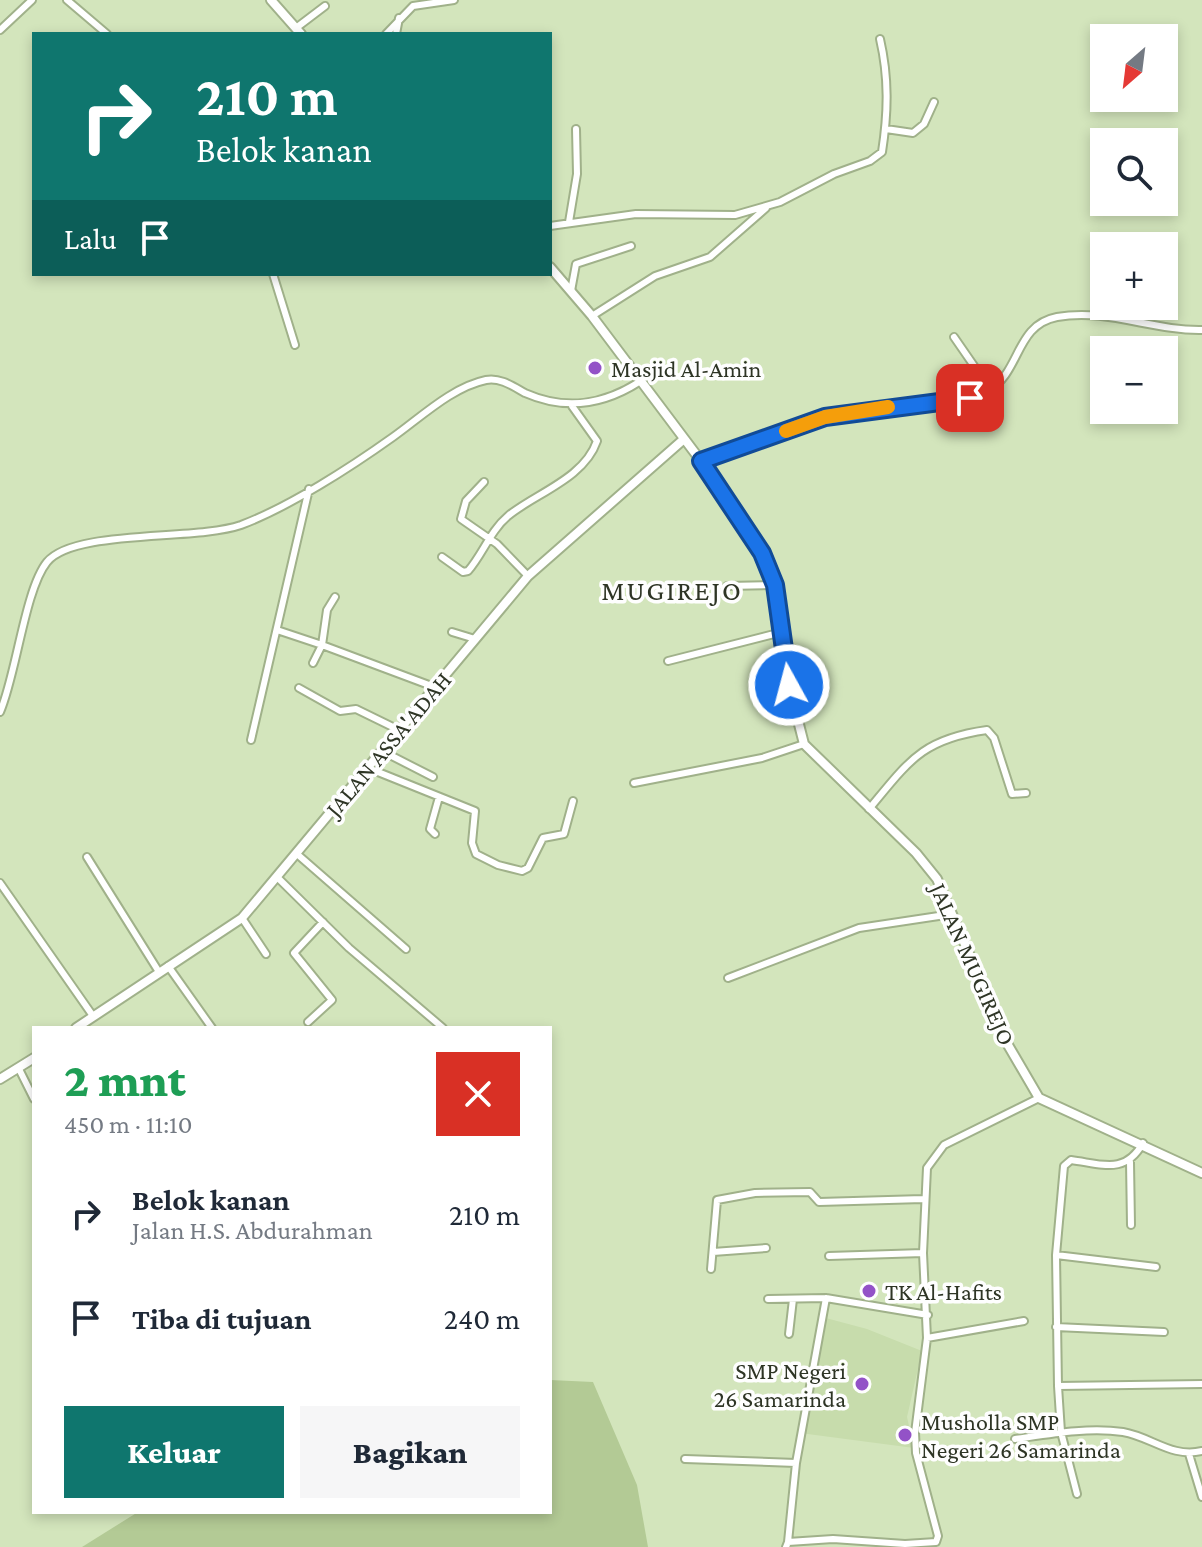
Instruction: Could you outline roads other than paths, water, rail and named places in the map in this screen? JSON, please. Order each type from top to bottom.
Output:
[{"type":"street","points":[[0,30],[32,0]]},
{"type":"street","points":[[67,0],[105,32]]},
{"type":"street","points":[[271,0],[298,31],[325,6]]},
{"type":"street","points":[[388,32],[413,6],[454,0]]},
{"type":"street","points":[[396,32],[399,18]]},
{"type":"street","points":[[552,226],[636,214],[717,217],[766,208],[877,157],[882,152],[889,95],[880,39]]},
{"type":"street","points":[[886,129],[913,133],[924,124],[934,102]]},
{"type":"street","points":[[569,222],[577,174],[576,129]]},
{"type":"street","points":[[592,316],[655,276],[710,257],[766,208]]},
{"type":"street","points":[[571,291],[575,265],[631,246]]},
{"type":"street","points":[[552,269],[592,316],[701,461],[762,553],[775,585],[789,685],[804,744],[762,758],[634,783]]},
{"type":"street","points":[[274,276],[295,345]]},
{"type":"street","points":[[701,461],[825,417],[959,401],[990,389],[1002,379],[1026,335],[1055,317],[1102,315],[1202,330]]},
{"type":"street","points":[[954,337],[990,389]]},
{"type":"street","points":[[0,712],[28,611],[47,562],[84,543],[195,535],[239,525],[355,464],[449,398],[486,380],[506,383],[547,402],[572,406],[610,399],[639,382]]},
{"type":"street","points":[[442,557],[463,572],[468,571],[509,514],[555,488],[596,446],[597,441],[572,406]]},
{"type":"street","name":"JALAN ASSA'ADAH","points":[[79,1026],[242,918],[528,576],[684,439]]},
{"type":"street","points":[[484,482],[466,501],[461,519],[489,538],[528,576]]},
{"type":"street","points":[[251,740],[309,489]]},
{"type":"street","points":[[727,586],[775,585]]},
{"type":"street","points":[[313,663],[322,645],[327,610],[335,597]]},
{"type":"street","points":[[277,630],[437,688]]},
{"type":"street","points":[[452,632],[475,639]]},
{"type":"street","points":[[668,661],[782,632]]},
{"type":"street","points":[[299,688],[340,711],[356,709],[399,730]]},
{"type":"street","points":[[869,809],[924,749],[954,735],[987,730],[994,738],[1012,794],[1026,793]]},
{"type":"street","name":"JALAN MUGIREJO","points":[[804,744],[929,869],[952,914],[1008,1045],[1039,1098]]},
{"type":"street","points":[[382,751],[433,777]]},
{"type":"street","points":[[368,768],[477,814],[472,843],[476,854],[522,871],[528,868],[543,838],[564,834],[573,801]]},
{"type":"street","points":[[435,834],[430,829],[439,797]]},
{"type":"street","points":[[297,854],[406,949]]},
{"type":"street","points":[[87,857],[159,972]]},
{"type":"street","points":[[278,878],[441,1026]]},
{"type":"street","points":[[0,883],[93,1016]]},
{"type":"street","points":[[728,978],[859,928],[952,914]]},
{"type":"street","points":[[242,918],[266,954]]},
{"type":"street","points":[[308,1022],[332,1000],[294,953],[323,922]]},
{"type":"street","points":[[168,965],[211,1026]]},
{"type":"street","points":[[0,1079],[32,1059]]},
{"type":"street","points":[[19,1069],[32,1095]]},
{"type":"street","points":[[826,1298],[796,1463],[787,1544],[833,1539],[905,1544],[936,1542],[938,1536],[916,1453],[915,1433],[927,1338],[923,1199],[927,1168],[944,1145],[1039,1098],[1075,1118],[1143,1143],[1202,1173]]},
{"type":"street","points":[[1131,1225],[1130,1162],[1143,1143]]},
{"type":"street","points":[[1077,1494],[1061,1432],[1058,1386],[1056,1255],[1065,1163],[1071,1160],[1120,1165],[1130,1162]]},
{"type":"street","points":[[711,1269],[717,1200],[755,1193],[810,1192],[817,1202],[923,1199]]},
{"type":"street","points":[[713,1252],[766,1248]]},
{"type":"street","points":[[829,1256],[923,1253]]},
{"type":"street","points":[[1056,1255],[1156,1267]]},
{"type":"street","points":[[768,1299],[826,1298],[928,1315]]},
{"type":"street","points":[[789,1334],[793,1299]]},
{"type":"street","points":[[927,1338],[1024,1321]]},
{"type":"street","points":[[1056,1327],[1164,1332]]},
{"type":"street","points":[[1058,1386],[1202,1384]]},
{"type":"street","points":[[1015,1439],[1061,1432],[1123,1432],[1160,1448],[1189,1454],[1202,1451]]},
{"type":"street","points":[[1189,1454],[1202,1497]]},
{"type":"street","points":[[685,1459],[796,1463]]},
{"type":"place","name":"Masjid Al-Amin","points":[[595,368]]},
{"type":"place","name":"TK Al-Hafits","points":[[869,1291]]},
{"type":"place","name":"SMP Negeri 26 Samarinda","points":[[862,1384]]},
{"type":"place","name":"Musholla SMP Negeri 26 Samarinda","points":[[905,1435]]},
{"type":"district","name":"MUGIREJO","points":[[672,590]]}]
